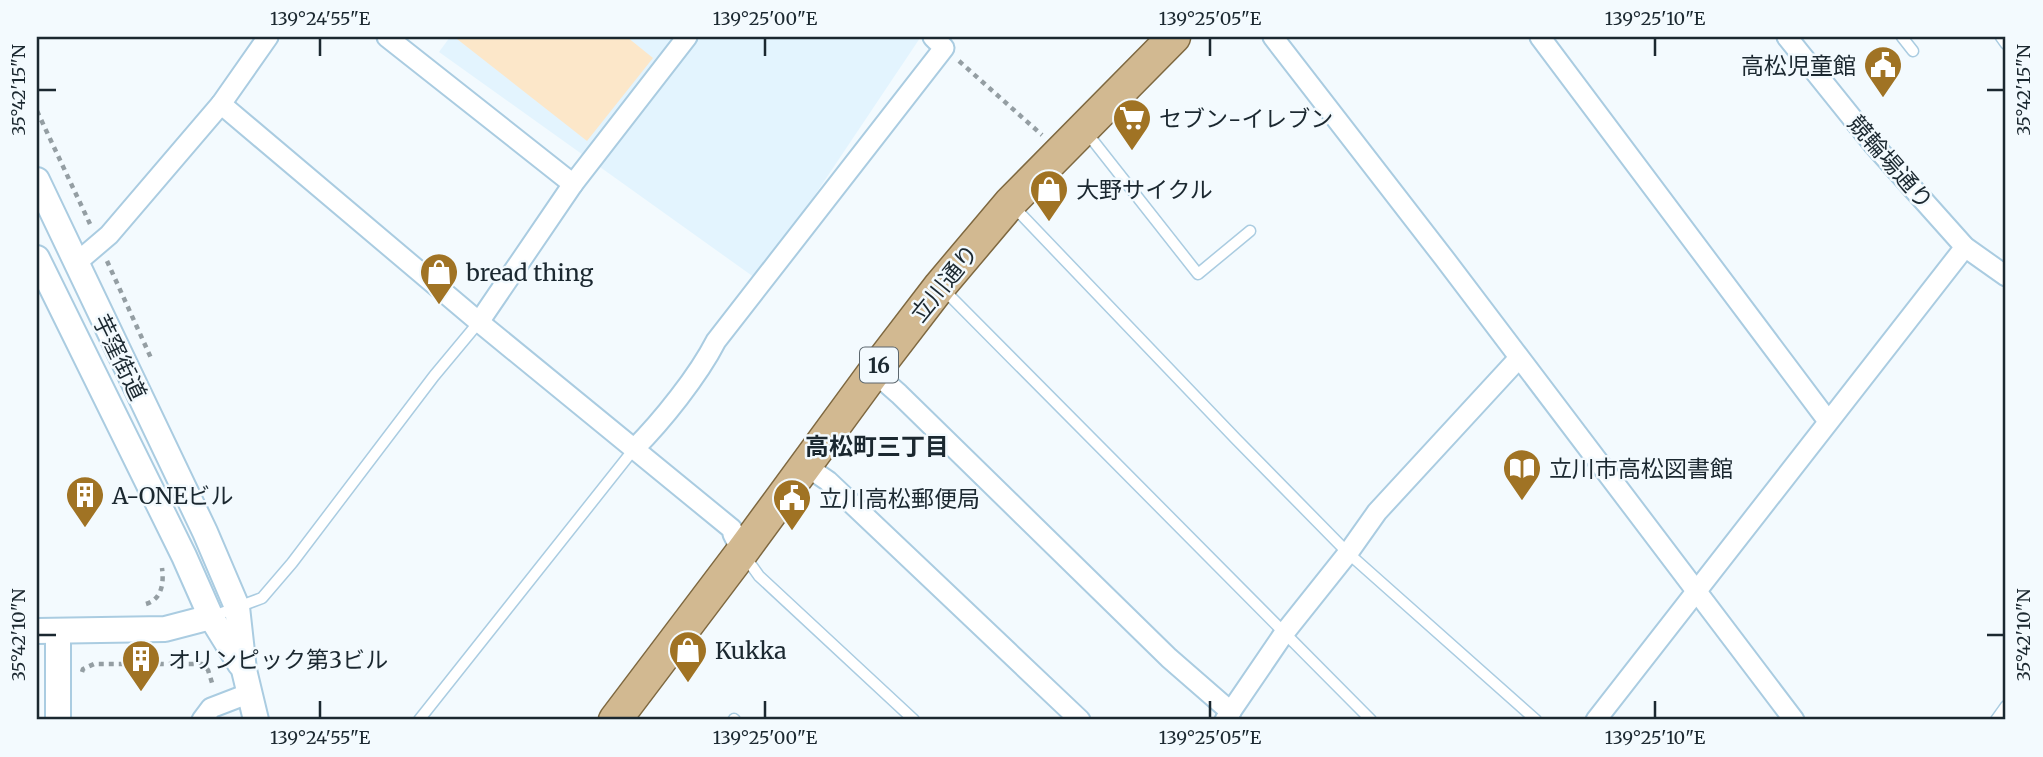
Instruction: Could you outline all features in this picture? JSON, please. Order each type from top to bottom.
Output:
[{"type":"main road","name":"立川通り","points":[[615,720],[940,286],[1010,203],[1174,37]]},
{"type":"street","points":[[75,264],[100,244],[221,104],[268,37]]},
{"type":"street","points":[[387,37],[573,184]]},
{"type":"street","points":[[479,321],[573,184],[687,37]]},
{"type":"street","points":[[1273,37],[1794,720]]},
{"type":"street","points":[[1540,37],[1828,421]]},
{"type":"street","name":"競輪場通り","points":[[1787,37],[1873,144],[1965,247],[2006,276]]},
{"type":"street","points":[[634,449],[654,429],[709,356],[716,341],[939,42]]},
{"type":"street","points":[[221,104],[732,529],[743,552]]},
{"type":"street","name":"芋窪街道","points":[[37,180],[205,532],[237,607],[247,681]]},
{"type":"street","points":[[1596,720],[1965,247]]},
{"type":"street","name":"芋窪街道","points":[[37,258],[184,556],[211,617],[247,681]]},
{"type":"street","points":[[874,372],[900,394],[1228,716],[1285,632],[1377,512],[1519,358]]},
{"type":"street","points":[[806,466],[828,481],[1080,720]]},
{"type":"street","points":[[58,720],[47,631],[165,629],[211,617]]},
{"type":"street","points":[[202,720],[211,708],[247,681],[256,720]]},
{"type":"lane","points":[[1902,37],[1913,51]]},
{"type":"lane","points":[[2001,37],[2006,44]]},
{"type":"lane","points":[[1084,128],[1198,274],[1250,231]]},
{"type":"lane","points":[[1010,203],[1348,553],[1536,720]]},
{"type":"lane","points":[[940,286],[1371,720]]},
{"type":"lane","points":[[211,617],[262,598],[292,564],[434,376],[479,321]]},
{"type":"lane","points":[[419,720],[634,449]]},
{"type":"lane","points":[[743,552],[759,576],[914,720]]},
{"type":"lane","points":[[1996,720],[2006,706]]},
{"type":"path","points":[[939,42],[1042,135]]},
{"type":"path","points":[[37,111],[155,367]]},
{"type":"path","points":[[139,606],[151,603],[160,593],[163,580],[161,566]]},
{"type":"path","points":[[94,664],[202,664],[208,670],[219,704]]},
{"type":"shaded area","points":[[450,37],[920,38],[758,280],[439,52]]},
{"type":"shaded area","points":[[627,37],[653,58],[587,141],[457,39]]},
{"type":"place","name":"高松児童館","points":[[1883,99]]},
{"type":"place","name":"セブン-イレブン","points":[[1132,152]]},
{"type":"place","name":"大野サイクル","points":[[1049,223]]},
{"type":"place","name":"bread thing","points":[[439,306]]},
{"type":"place","name":"立川市高松図書館","points":[[1522,502]]},
{"type":"place","name":"A-ONEビル","points":[[85,529]]},
{"type":"place","name":"立川高松郵便局","points":[[792,532]]},
{"type":"place","name":"Kukka","points":[[688,684]]},
{"type":"place","name":"オリンピック第3ビル","points":[[141,693]]},
{"type":"district","name":"高松町三丁目","points":[[877,446]]}]
